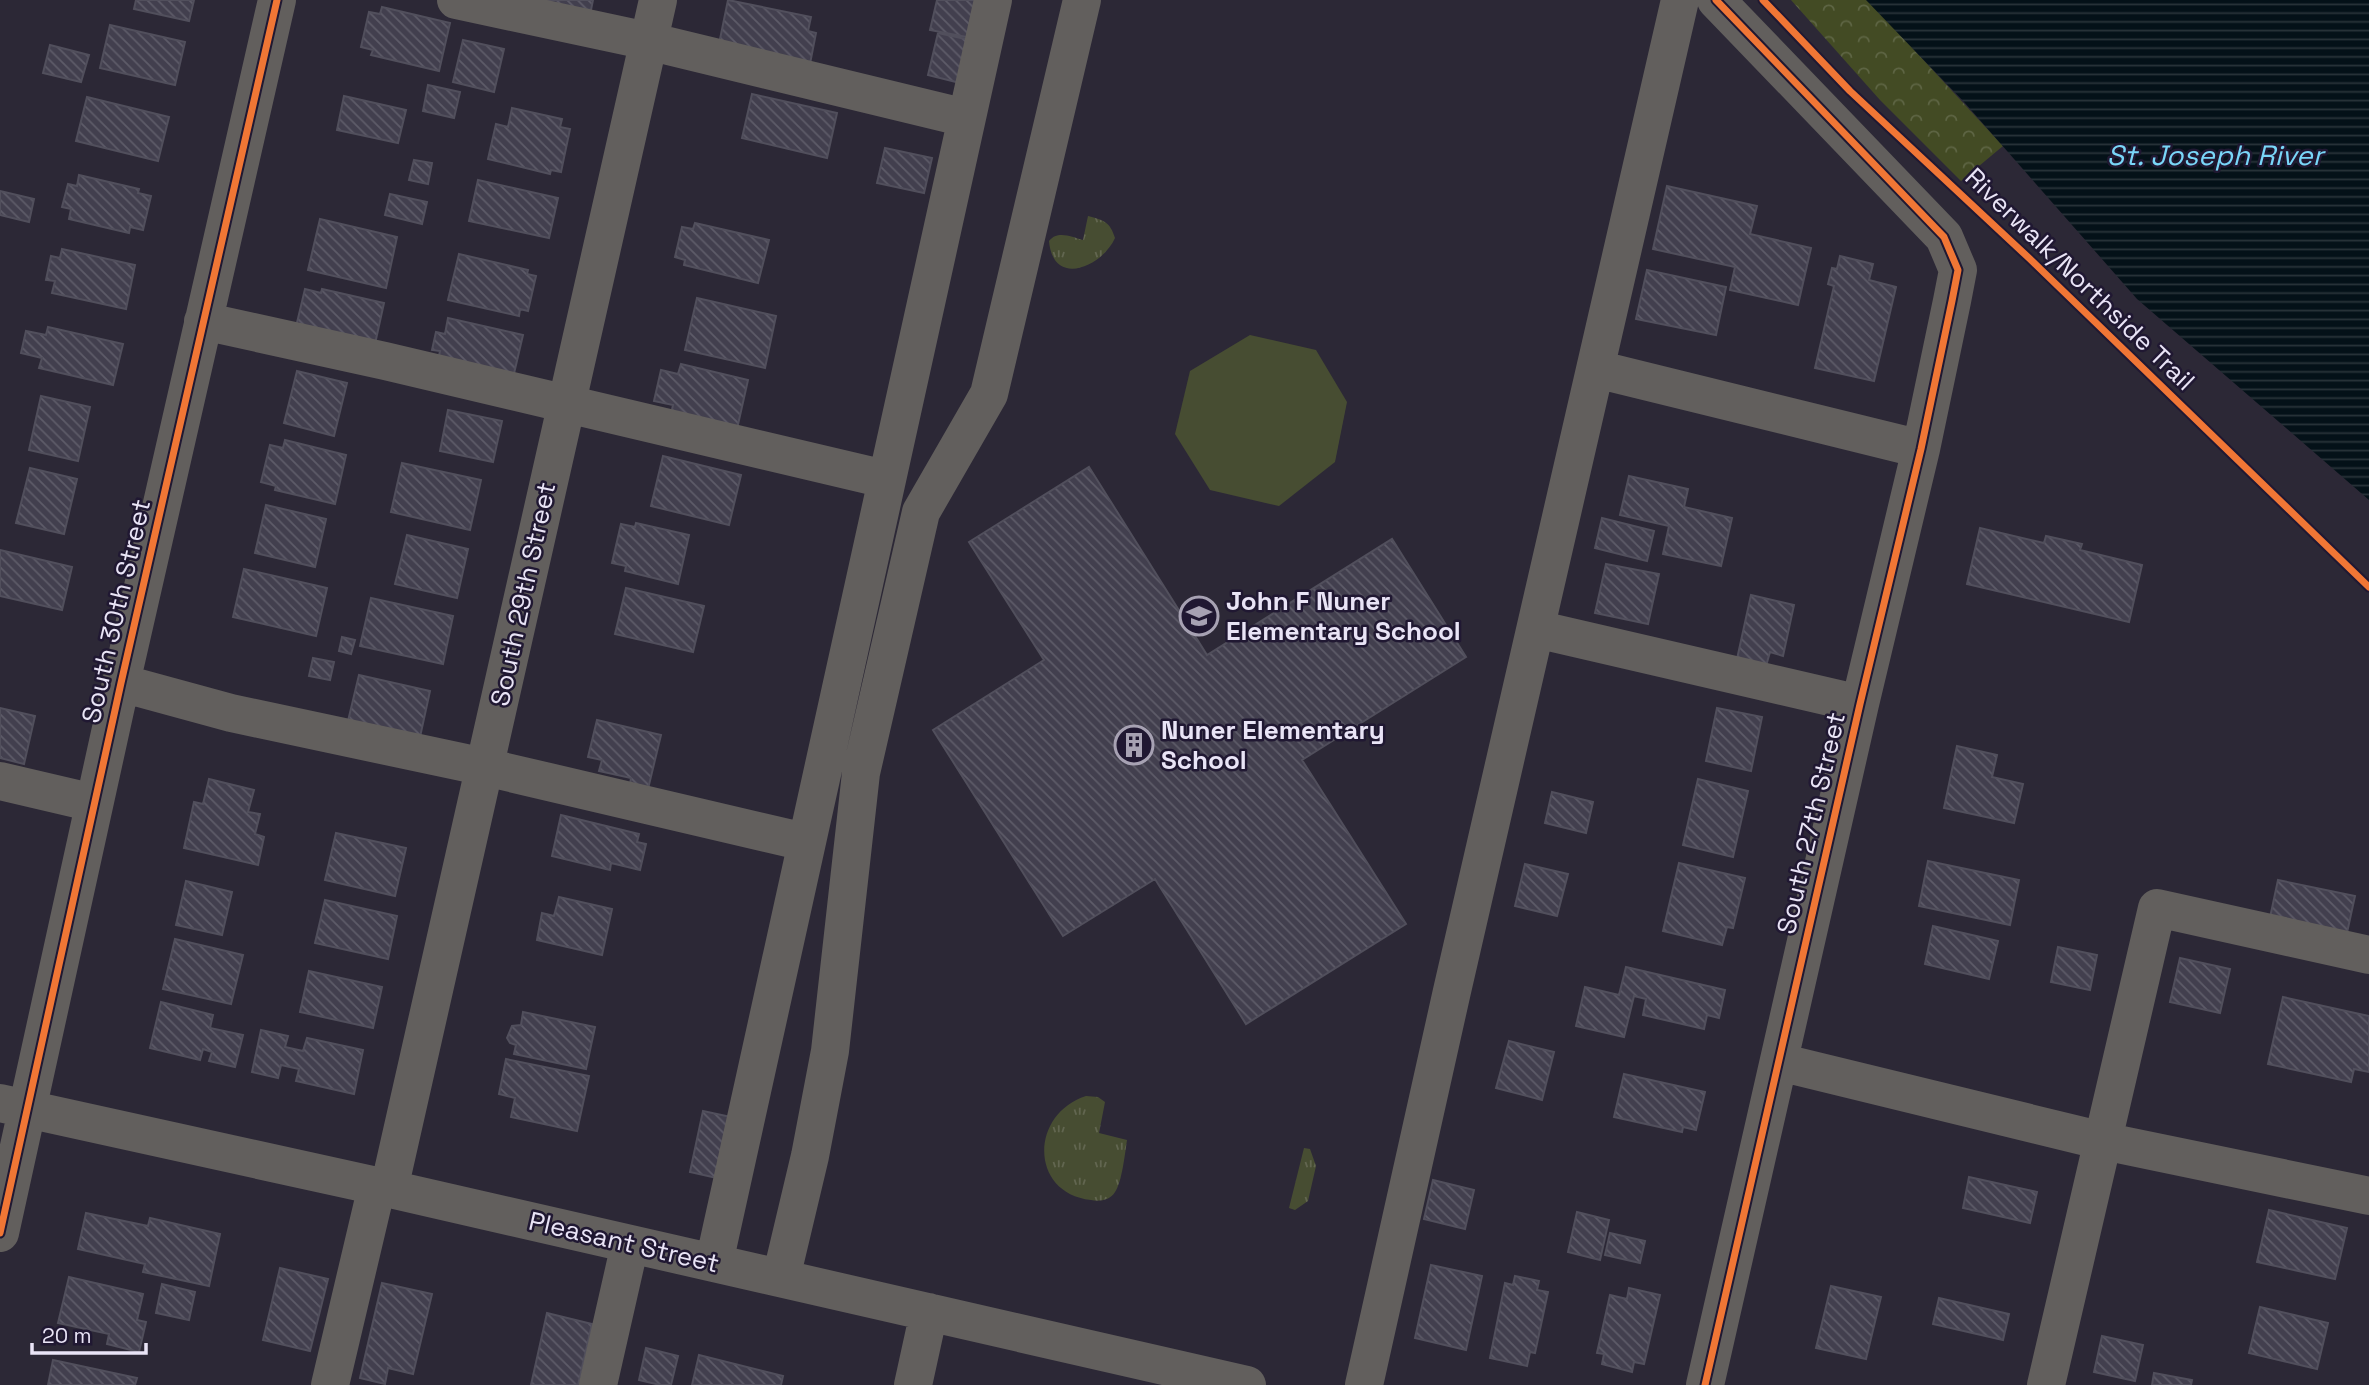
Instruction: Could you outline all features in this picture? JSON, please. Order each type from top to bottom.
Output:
[{"type":"street","name":"South 30th Street","points":[[0,1233],[14,1107],[94,803],[277,0]]},
{"type":"street","points":[[456,0],[648,40],[966,118]]},
{"type":"street","name":"South 29th Street","points":[[330,1385],[383,1187],[485,766],[657,0]]},
{"type":"street","points":[[714,1263],[885,479],[993,0]]},
{"type":"street","points":[[781,1278],[810,1156],[830,1051],[861,773],[921,512],[989,394],[1082,0]]},
{"type":"street","points":[[1364,1385],[1680,0]]},
{"type":"street","name":"South 27th Street","points":[[1705,1385],[1921,449],[1958,270],[1944,237],[1716,0]]},
{"type":"street","points":[[203,321],[385,361],[885,479]]},
{"type":"street","points":[[1596,369],[1921,449]]},
{"type":"street","points":[[1536,629],[1860,704]]},
{"type":"street","points":[[121,683],[231,713],[485,766],[805,842]]},
{"type":"street","points":[[0,781],[94,803]]},
{"type":"street","points":[[2046,1385],[2157,908],[2369,955]]},
{"type":"street","points":[[1779,1062],[2103,1141],[2369,1196]]},
{"type":"street","name":"Pleasant Street","points":[[14,1107],[383,1187],[1247,1385]]},
{"type":"street","points":[[598,1385],[629,1244]]},
{"type":"street","points":[[913,1385],[929,1312]]},
{"type":"green space","points":[[1791,0],[1868,0],[2003,146],[1961,181],[1880,100]]},
{"type":"green space","points":[[1088,216],[1106,222],[1111,228],[1115,238],[1109,248],[1100,257],[1079,268],[1068,268],[1059,264],[1052,256],[1049,241],[1061,235],[1083,240]]},
{"type":"green space","points":[[1250,335],[1316,350],[1347,402],[1335,462],[1279,506],[1210,490],[1175,434],[1190,371]]},
{"type":"green space","points":[[1086,1096],[1098,1097],[1105,1102],[1099,1133],[1127,1140],[1117,1187],[1108,1199],[1091,1200],[1071,1194],[1056,1183],[1047,1169],[1044,1152],[1054,1119],[1068,1105]]},
{"type":"green space","points":[[1304,1148],[1310,1149],[1316,1166],[1308,1201],[1295,1210],[1289,1208]]},
{"type":"water","name":"St. Joseph River","points":[[1866,0],[2369,0],[2369,500],[2137,299],[1964,102]]},
{"type":"building","points":[[136,0],[194,0],[189,21],[134,9]]},
{"type":"building","points":[[518,0],[593,0],[591,10]]},
{"type":"building","points":[[728,0],[811,17],[808,31],[816,33],[809,69],[719,44]]},
{"type":"building","points":[[937,0],[980,0],[972,38],[930,30]]},
{"type":"building","points":[[382,7],[450,23],[439,71],[371,55],[373,50],[361,47],[369,12],[380,14]]},
{"type":"building","points":[[110,25],[185,42],[175,85],[100,68]]},
{"type":"building","points":[[938,33],[970,40],[960,83],[928,75]]},
{"type":"building","points":[[463,40],[504,49],[494,92],[453,82]]},
{"type":"building","points":[[50,45],[89,55],[81,82],[43,73]]},
{"type":"building","points":[[428,85],[460,92],[454,118],[423,111]]},
{"type":"building","points":[[752,94],[837,113],[827,158],[742,138]]},
{"type":"building","points":[[344,96],[406,110],[398,143],[337,130]]},
{"type":"building","points":[[87,97],[169,117],[158,161],[76,141]]},
{"type":"building","points":[[512,108],[562,119],[560,127],[570,129],[561,172],[551,170],[550,174],[488,159],[496,124],[508,127]]},
{"type":"building","points":[[885,148],[932,158],[924,193],[877,183]]},
{"type":"building","points":[[414,160],[432,163],[428,184],[409,180]]},
{"type":"building","points":[[79,175],[139,189],[138,193],[151,196],[143,230],[130,227],[129,233],[69,219],[71,209],[62,207],[68,184],[77,186]]},
{"type":"building","points":[[478,180],[558,198],[549,238],[469,221]]},
{"type":"building","points":[[1667,186],[1757,206],[1750,234],[1811,248],[1798,305],[1730,290],[1735,267],[1653,249]]},
{"type":"building","points":[[0,191],[34,199],[29,222],[0,215]]},
{"type":"building","points":[[390,194],[427,202],[422,224],[385,215]]},
{"type":"building","points":[[320,219],[397,237],[386,288],[308,270]]},
{"type":"building","points":[[695,223],[769,240],[758,283],[684,265],[685,260],[675,257],[682,227],[693,229]]},
{"type":"building","points":[[62,249],[135,265],[126,309],[52,293],[55,281],[46,280],[51,256],[60,258]]},
{"type":"building","points":[[459,254],[528,270],[527,274],[536,276],[528,311],[520,309],[519,316],[448,300]]},
{"type":"building","points":[[1840,256],[1873,264],[1869,280],[1896,287],[1874,381],[1815,368],[1834,286],[1828,284],[1832,268],[1837,269]]},
{"type":"building","points":[[1647,270],[1726,287],[1716,335],[1636,319]]},
{"type":"building","points":[[305,289],[321,293],[322,289],[384,303],[373,353],[295,331]]},
{"type":"building","points":[[697,298],[776,316],[765,368],[685,350]]},
{"type":"building","points":[[448,318],[523,335],[512,382],[437,366],[440,351],[432,350],[436,332],[445,334]]},
{"type":"building","points":[[48,327],[123,344],[113,385],[39,368],[42,358],[21,353],[26,331],[46,335]]},
{"type":"building","points":[[681,364],[748,380],[737,429],[671,414],[673,405],[654,401],[661,370],[678,374]]},
{"type":"building","points":[[297,371],[347,383],[334,436],[284,423]]},
{"type":"building","points":[[41,396],[90,407],[78,461],[29,450]]},
{"type":"building","points":[[448,410],[502,421],[493,462],[440,451]]},
{"type":"building","points":[[285,440],[346,455],[335,504],[275,490],[276,486],[261,482],[270,445],[283,448]]},
{"type":"building","points":[[663,456],[741,475],[729,525],[651,506]]},
{"type":"building","points":[[402,463],[481,480],[470,530],[391,512]]},
{"type":"building","name":"Nuner Elementary School","points":[[1089,467],[1207,655],[1392,539],[1466,657],[1302,760],[1406,924],[1246,1024],[1155,879],[1063,936],[933,730],[1044,660],[969,542]]},
{"type":"building","points":[[30,468],[77,479],[64,534],[16,523]]},
{"type":"building","points":[[1629,476],[1688,489],[1684,507],[1732,518],[1721,566],[1663,554],[1669,526],[1620,515]]},
{"type":"building","points":[[266,505],[326,519],[315,567],[255,553]]},
{"type":"building","points":[[1602,518],[1654,531],[1647,561],[1595,548]]},
{"type":"building","points":[[636,523],[689,535],[678,584],[625,571],[626,566],[612,563],[621,524],[635,527]]},
{"type":"building","points":[[1980,528],[2044,543],[2046,536],[2082,544],[2080,550],[2142,565],[2129,622],[1967,584]]},
{"type":"building","points":[[407,535],[468,549],[457,598],[395,584]]},
{"type":"building","points":[[0,550],[72,567],[62,610],[0,596]]},
{"type":"building","points":[[1606,564],[1659,574],[1648,624],[1595,613]]},
{"type":"building","points":[[244,569],[327,588],[316,636],[233,617]]},
{"type":"building","points":[[626,588],[704,606],[693,652],[615,634]]},
{"type":"building","points":[[1751,595],[1794,605],[1783,656],[1770,652],[1766,666],[1737,659]]},
{"type":"building","points":[[371,598],[453,616],[443,664],[360,646]]},
{"type":"building","points":[[342,637],[355,640],[351,654],[339,651]]},
{"type":"building","points":[[313,658],[334,662],[330,680],[309,676]]},
{"type":"building","points":[[359,675],[430,691],[420,737],[348,721]]},
{"type":"building","points":[[0,708],[35,716],[24,764],[0,758]]},
{"type":"building","points":[[1717,708],[1762,717],[1751,771],[1706,761]]},
{"type":"building","points":[[597,720],[661,735],[648,789],[630,784],[631,778],[599,771],[602,760],[588,757]]},
{"type":"building","points":[[1957,746],[1997,755],[1992,777],[2023,784],[2014,823],[1944,808]]},
{"type":"building","points":[[209,779],[254,790],[248,812],[260,814],[255,834],[264,837],[258,865],[184,848],[194,802],[203,804]]},
{"type":"building","points":[[1698,779],[1748,791],[1733,857],[1683,845]]},
{"type":"building","points":[[1552,792],[1593,802],[1586,833],[1545,823]]},
{"type":"building","points":[[561,815],[639,834],[637,842],[646,844],[640,870],[611,863],[610,870],[552,856]]},
{"type":"building","points":[[336,833],[406,848],[395,896],[325,880]]},
{"type":"building","points":[[1928,861],[2019,880],[2010,925],[1919,906]]},
{"type":"building","points":[[1679,863],[1745,878],[1733,928],[1727,927],[1722,945],[1663,931]]},
{"type":"building","points":[[1525,864],[1568,874],[1557,916],[1515,906]]},
{"type":"building","points":[[2278,880],[2355,896],[2345,942],[2268,927]]},
{"type":"building","points":[[186,881],[232,892],[222,935],[176,925]]},
{"type":"building","points":[[559,897],[612,909],[602,955],[537,940],[542,913],[554,916]]},
{"type":"building","points":[[325,900],[397,916],[388,959],[315,943]]},
{"type":"building","points":[[1933,926],[1998,941],[1989,979],[1925,964]]},
{"type":"building","points":[[175,939],[243,955],[231,1004],[163,989]]},
{"type":"building","points":[[2058,947],[2097,955],[2090,990],[2051,982]]},
{"type":"building","points":[[2180,958],[2230,969],[2220,1013],[2170,1002]]},
{"type":"building","points":[[1626,967],[1725,990],[1719,1018],[1707,1015],[1704,1029],[1643,1015],[1646,999],[1634,996],[1624,1037],[1576,1026],[1585,987],[1619,995]]},
{"type":"building","points":[[309,971],[382,987],[373,1028],[300,1012]]},
{"type":"building","points":[[2283,997],[2369,1016],[2369,1072],[2354,1069],[2351,1082],[2268,1064]]},
{"type":"building","points":[[161,1002],[213,1015],[210,1028],[243,1035],[235,1067],[209,1061],[212,1052],[203,1049],[200,1060],[150,1048]]},
{"type":"building","points":[[523,1012],[595,1027],[586,1069],[514,1054],[516,1045],[510,1043],[507,1038],[512,1026],[521,1025]]},
{"type":"building","points":[[261,1030],[288,1036],[285,1047],[303,1051],[307,1038],[363,1050],[354,1094],[296,1081],[299,1069],[281,1065],[278,1078],[252,1072]]},
{"type":"building","points":[[1509,1041],[1554,1052],[1542,1100],[1496,1088]]},
{"type":"building","points":[[506,1059],[589,1076],[577,1131],[511,1117],[515,1098],[499,1094]]},
{"type":"building","points":[[1624,1074],[1705,1092],[1696,1130],[1683,1127],[1682,1132],[1614,1117]]},
{"type":"building","points":[[703,1111],[731,1117],[717,1178],[690,1172]]},
{"type":"building","points":[[1969,1177],[2037,1192],[2030,1223],[1963,1208]]},
{"type":"building","points":[[1433,1180],[1474,1190],[1465,1229],[1424,1219]]},
{"type":"building","points":[[2269,1210],[2347,1228],[2335,1279],[2257,1262]]},
{"type":"building","points":[[1577,1212],[1609,1220],[1600,1260],[1568,1252]]},
{"type":"building","points":[[86,1213],[148,1226],[150,1218],[220,1234],[209,1286],[143,1272],[145,1264],[78,1249]]},
{"type":"building","points":[[1610,1233],[1645,1241],[1640,1263],[1605,1255]]},
{"type":"building","points":[[1431,1265],[1482,1276],[1466,1350],[1415,1338]]},
{"type":"building","points":[[280,1268],[328,1279],[310,1351],[263,1340]]},
{"type":"building","points":[[1515,1276],[1539,1281],[1537,1290],[1548,1292],[1535,1353],[1530,1352],[1527,1366],[1490,1358],[1505,1283],[1513,1285]]},
{"type":"building","points":[[69,1277],[143,1294],[137,1320],[146,1322],[139,1352],[107,1344],[109,1334],[58,1323]]},
{"type":"building","points":[[382,1283],[432,1294],[413,1374],[388,1368],[385,1384],[360,1378]]},
{"type":"building","points":[[162,1284],[195,1292],[189,1320],[156,1313]]},
{"type":"building","points":[[1831,1286],[1881,1297],[1866,1359],[1816,1348]]},
{"type":"building","points":[[1629,1288],[1660,1295],[1644,1364],[1634,1362],[1632,1372],[1602,1364],[1604,1354],[1597,1353],[1610,1295],[1627,1299]]},
{"type":"building","points":[[1939,1298],[2009,1314],[2003,1340],[1933,1324]]},
{"type":"building","points":[[2260,1307],[2328,1323],[2317,1369],[2249,1353]]},
{"type":"building","points":[[547,1313],[592,1324],[578,1385],[531,1385]]},
{"type":"building","points":[[2102,1336],[2143,1345],[2135,1381],[2094,1372]]},
{"type":"building","points":[[646,1348],[678,1356],[671,1385],[639,1380]]},
{"type":"building","points":[[699,1355],[783,1376],[781,1385],[692,1385]]},
{"type":"building","points":[[53,1360],[137,1378],[135,1385],[48,1385]]},
{"type":"building","points":[[2154,1373],[2192,1380],[2191,1385],[2152,1385]]},
{"type":"cycle path","points":[[0,1233],[121,683],[277,0]]},
{"type":"cycle path","points":[[1705,1385],[1921,449],[1958,270],[1944,237],[1716,0]]},
{"type":"cycle path","name":"Riverwalk/Northside Trail","points":[[1763,0],[1850,91],[2030,259],[2369,587]]},
{"type":"place","name":"John F Nuner Elementary School","points":[[1199,616]]},
{"type":"place","name":"Nuner Elementary School","points":[[1134,745]]}]
